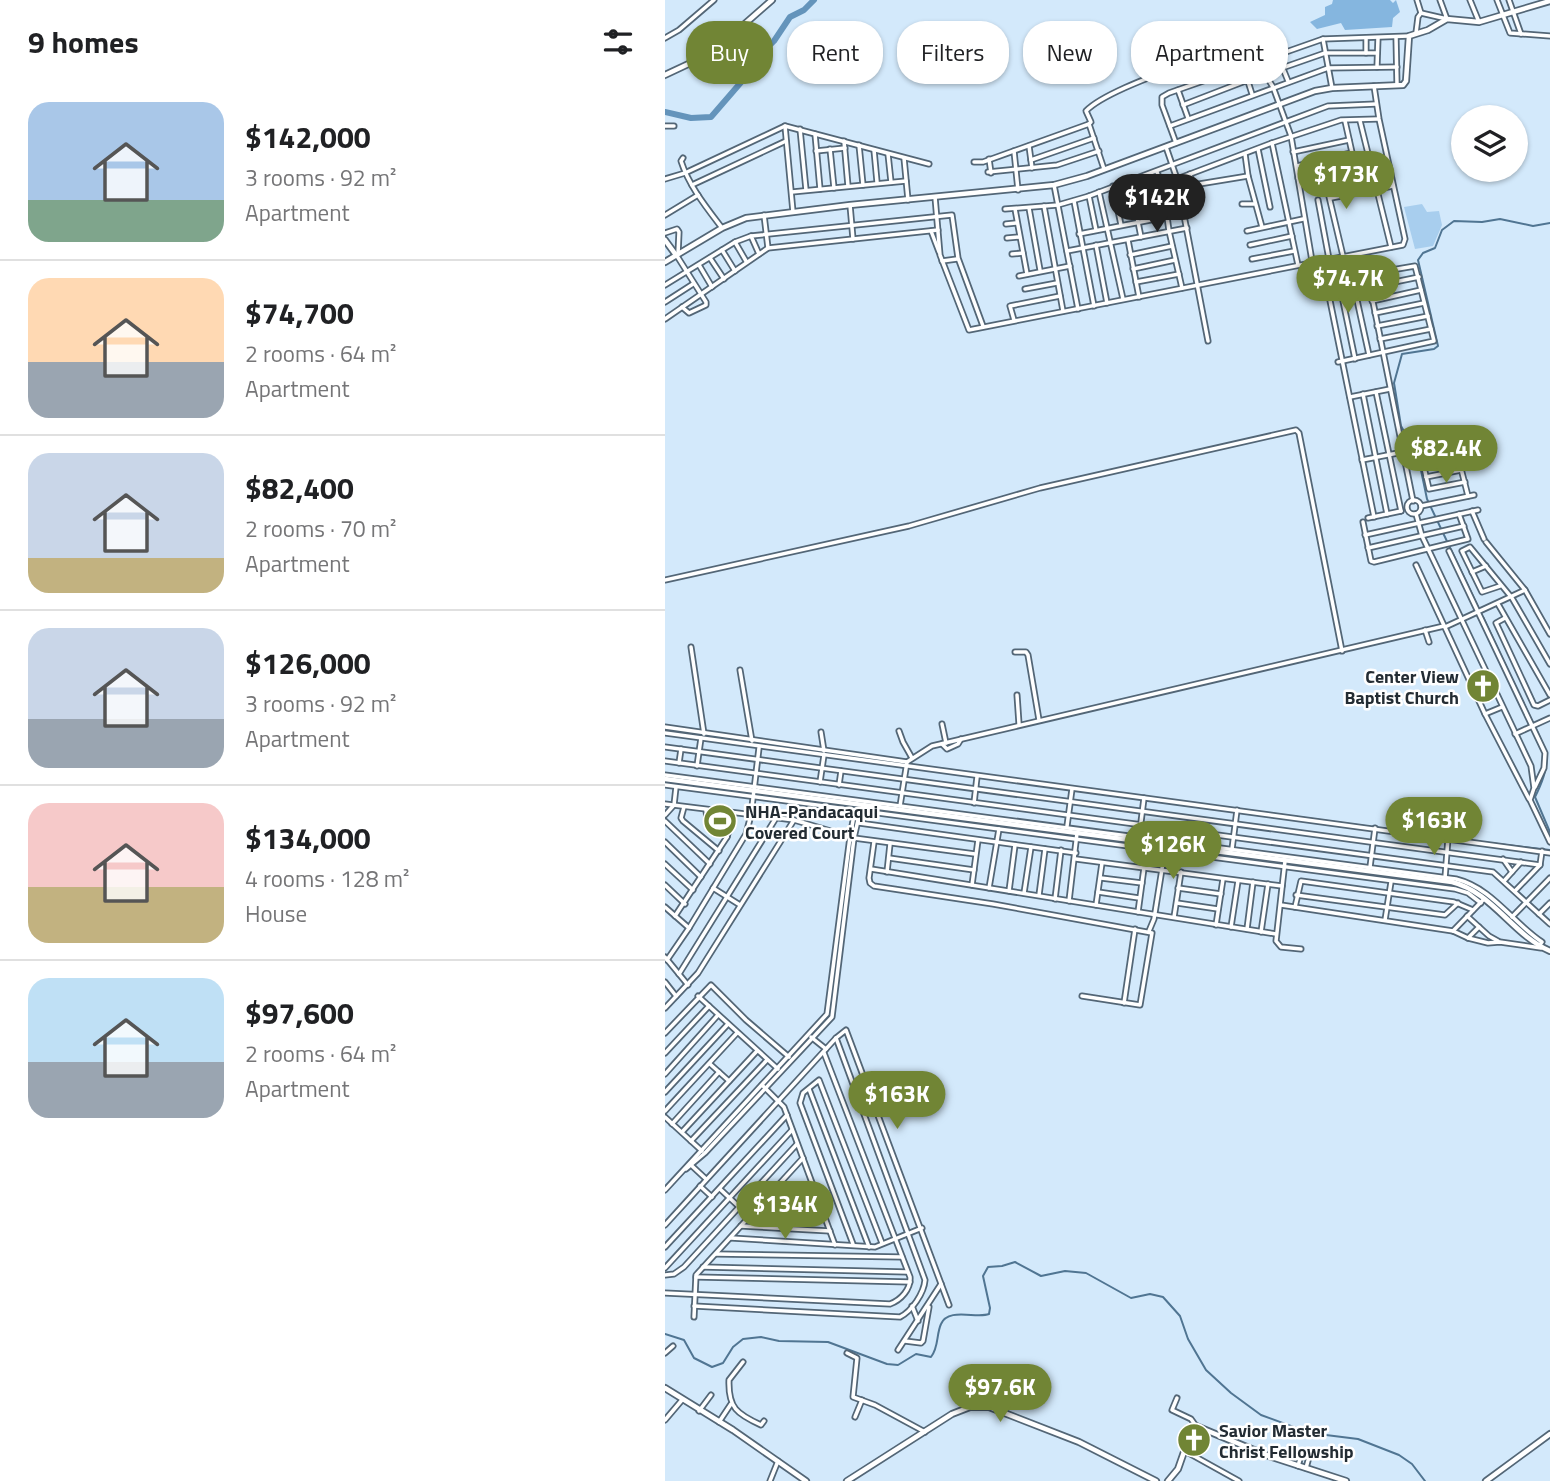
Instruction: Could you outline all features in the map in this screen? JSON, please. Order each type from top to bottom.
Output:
[{"type":"street","points":[[665,38],[679,30],[714,0]]},
{"type":"street","points":[[748,21],[772,0]]},
{"type":"street","points":[[1416,34],[1421,13],[1417,0]]},
{"type":"street","points":[[1440,0],[1447,19]]},
{"type":"street","points":[[1470,0],[1479,22]]},
{"type":"street","points":[[1497,0],[1508,32],[1550,36]]},
{"type":"street","points":[[1509,0],[1521,34]]},
{"type":"street","points":[[1421,13],[1479,22],[1550,1]]},
{"type":"street","points":[[1288,50],[1323,39],[1409,36],[1447,19]]},
{"type":"street","points":[[665,262],[722,228],[745,218],[1054,185],[1087,176],[1315,91],[1403,85],[1406,81],[1409,36]]},
{"type":"street","points":[[1396,37],[1397,85]]},
{"type":"street","points":[[1366,38],[1366,52]]},
{"type":"street","points":[[1377,67],[1378,38]]},
{"type":"street","points":[[1323,39],[1332,88]]},
{"type":"street","points":[[1288,66],[1325,53],[1377,53]]},
{"type":"street","points":[[665,75],[686,65]]},
{"type":"street","points":[[1288,81],[1328,68],[1397,67]]},
{"type":"street","points":[[1104,169],[1086,111],[1136,84]]},
{"type":"street","points":[[1176,143],[1162,97],[1194,84]]},
{"type":"street","points":[[1183,105],[1238,84]]},
{"type":"street","points":[[1249,84],[1253,94]]},
{"type":"street","points":[[1271,84],[1291,136],[1313,262]]},
{"type":"street","points":[[1170,126],[1280,84]]},
{"type":"street","points":[[935,197],[941,261],[969,330],[1391,247],[1405,242],[1374,86]]},
{"type":"street","points":[[1178,90],[1189,118]]},
{"type":"street","points":[[1005,209],[1058,205],[1090,195],[1328,106],[1376,104]]},
{"type":"street","points":[[1177,179],[1341,120],[1379,119]]},
{"type":"street","points":[[1345,121],[1361,193]]},
{"type":"street","points":[[1360,121],[1391,247]]},
{"type":"street","points":[[974,162],[982,163],[1089,124]]},
{"type":"street","points":[[665,126],[674,126]]},
{"type":"street","points":[[785,126],[793,212]]},
{"type":"street","points":[[665,179],[685,173],[785,126],[929,164]]},
{"type":"street","points":[[800,129],[806,191]]},
{"type":"street","points":[[815,134],[820,189]]},
{"type":"street","points":[[1031,160],[1094,138]]},
{"type":"street","points":[[1293,152],[1349,140]]},
{"type":"street","points":[[692,185],[786,141]]},
{"type":"street","points":[[844,141],[848,186]]},
{"type":"street","points":[[1272,143],[1298,265]]},
{"type":"street","points":[[859,145],[863,185]]},
{"type":"street","points":[[1029,146],[1032,169]]},
{"type":"street","points":[[1166,147],[1177,179],[1208,341]]},
{"type":"street","points":[[816,151],[845,148]]},
{"type":"street","points":[[831,149],[834,188]]},
{"type":"street","points":[[1258,149],[1270,207]]},
{"type":"street","points":[[874,150],[877,183]]},
{"type":"street","points":[[1014,151],[1018,190]]},
{"type":"street","points":[[989,159],[989,173],[1057,165],[1099,151]]},
{"type":"street","points":[[1245,153],[1248,176],[1262,227]]},
{"type":"street","points":[[1297,166],[1351,153]]},
{"type":"street","points":[[888,154],[891,182]]},
{"type":"street","points":[[684,158],[681,161],[685,173],[722,228]]},
{"type":"street","points":[[904,158],[908,200]]},
{"type":"street","points":[[1298,178],[1354,167]]},
{"type":"street","points":[[1157,172],[1163,188],[1166,217],[1182,288]]},
{"type":"street","points":[[1323,172],[1343,256]]},
{"type":"street","points":[[1190,174],[1197,206]]},
{"type":"street","points":[[1193,185],[1248,176]]},
{"type":"street","points":[[792,192],[906,181]]},
{"type":"street","points":[[1130,182],[1141,237]]},
{"type":"street","points":[[1054,185],[1078,309]]},
{"type":"street","points":[[1113,186],[1121,225]]},
{"type":"street","points":[[1331,198],[1393,186]]},
{"type":"street","points":[[1133,194],[1163,188]]},
{"type":"street","points":[[1099,191],[1123,299]]},
{"type":"street","points":[[665,215],[698,195]]},
{"type":"street","points":[[1090,195],[1096,230]]},
{"type":"street","points":[[1074,200],[1094,306]]},
{"type":"street","points":[[1318,200],[1329,259]]},
{"type":"street","points":[[1136,208],[1165,202]]},
{"type":"street","points":[[1242,204],[1255,204]]},
{"type":"street","points":[[850,205],[853,239]]},
{"type":"street","points":[[1044,206],[1063,311]]},
{"type":"street","points":[[1029,208],[1040,271]]},
{"type":"street","points":[[1015,209],[1027,274]]},
{"type":"street","points":[[764,215],[768,248]]},
{"type":"street","points":[[665,285],[735,242],[751,236],[951,215],[958,258],[983,326]]},
{"type":"street","points":[[1079,234],[1166,217]]},
{"type":"street","points":[[1247,231],[1304,219]]},
{"type":"street","points":[[1006,224],[1016,223]]},
{"type":"street","points":[[1067,251],[1187,228]]},
{"type":"street","points":[[665,233],[677,229],[679,232],[677,255]]},
{"type":"street","points":[[665,318],[768,248],[937,230]]},
{"type":"street","points":[[931,231],[940,255]]},
{"type":"street","points":[[751,236],[758,254]]},
{"type":"street","points":[[1250,245],[1292,236]]},
{"type":"street","points":[[1007,238],[1019,237]]},
{"type":"street","points":[[1128,240],[1139,297]]},
{"type":"street","points":[[665,241],[677,255],[706,302],[706,305],[689,313],[682,307]]},
{"type":"street","points":[[735,242],[747,262]]},
{"type":"street","points":[[1095,245],[1107,303]]},
{"type":"street","points":[[1130,255],[1172,246]]},
{"type":"street","points":[[722,250],[734,271]]},
{"type":"street","points":[[1252,259],[1295,251]]},
{"type":"street","points":[[1012,254],[1023,254]]},
{"type":"street","points":[[710,258],[724,279]]},
{"type":"street","points":[[941,261],[958,258]]},
{"type":"street","points":[[1133,269],[1176,260]]},
{"type":"street","points":[[699,265],[713,287]]},
{"type":"street","points":[[1340,362],[1433,342],[1414,265],[1367,274]]},
{"type":"street","points":[[1019,276],[1070,266]]},
{"type":"street","points":[[1413,501],[1367,274],[1364,267],[1325,273],[1371,518],[1408,510],[1416,514]]},
{"type":"street","points":[[1350,268],[1369,356]]},
{"type":"street","points":[[1337,271],[1355,359]]},
{"type":"street","points":[[1136,282],[1179,274]]},
{"type":"street","points":[[1370,287],[1419,277]]},
{"type":"street","points":[[1025,289],[1058,283]]},
{"type":"street","points":[[665,302],[694,284]]},
{"type":"street","points":[[1372,301],[1422,290]]},
{"type":"street","points":[[1014,320],[1010,306],[1060,296]]},
{"type":"street","points":[[1375,313],[1425,303]]},
{"type":"street","points":[[1377,326],[1428,316]]},
{"type":"street","points":[[1380,339],[1431,329]]},
{"type":"street","points":[[1350,397],[1390,389]]},
{"type":"street","points":[[1376,392],[1401,511]]},
{"type":"street","points":[[1363,394],[1387,514]]},
{"type":"street","points":[[665,580],[909,526],[1040,488],[1296,430],[1299,433],[1342,651]]},
{"type":"street","points":[[1362,460],[1454,444],[1471,496],[1421,506]]},
{"type":"street","points":[[1417,451],[1430,490],[1465,482]]},
{"type":"street","points":[[1423,464],[1459,457]]},
{"type":"street","points":[[1426,477],[1462,470]]},
{"type":"street","points":[[1413,501],[1421,506]]},
{"type":"street","points":[[1408,510],[1408,505],[1413,501]]},
{"type":"street","points":[[1416,514],[1420,512],[1421,506]]},
{"type":"street","points":[[1366,535],[1475,511],[1485,540],[1525,590],[1550,634]]},
{"type":"street","points":[[1416,514],[1427,548],[1531,766],[1534,788]]},
{"type":"street","points":[[1363,522],[1371,561],[1374,562],[1468,539],[1459,514]]},
{"type":"street","points":[[1368,548],[1464,526]]},
{"type":"street","points":[[1500,586],[1482,592],[1462,552],[1470,547],[1512,598],[1550,664]]},
{"type":"street","points":[[1448,551],[1545,756],[1544,768],[1530,800]]},
{"type":"street","points":[[1416,565],[1485,714],[1550,842]]},
{"type":"street","points":[[1472,572],[1486,566]]},
{"type":"street","points":[[942,724],[947,749],[958,744],[961,739],[1445,627],[1525,590]]},
{"type":"street","points":[[1498,604],[1550,698],[1538,706],[1534,705],[1496,623],[1505,618]]},
{"type":"street","points":[[1425,630],[1429,642]]},
{"type":"street","points":[[691,647],[704,734]]},
{"type":"street","points":[[1015,652],[1026,652],[1028,655],[1039,720]]},
{"type":"street","points":[[740,670],[752,741]]},
{"type":"street","points":[[1017,695],[1019,725]]},
{"type":"street","points":[[1485,714],[1502,707]]},
{"type":"street","points":[[1515,734],[1549,720]]},
{"type":"street","points":[[665,727],[978,776],[1550,853]]},
{"type":"street","points":[[899,731],[912,758]]},
{"type":"street","points":[[820,782],[824,753],[821,732]]},
{"type":"street","points":[[665,733],[759,747],[824,753]]},
{"type":"street","points":[[697,766],[701,738]]},
{"type":"street","points":[[900,806],[907,764],[930,747],[944,744]]},
{"type":"street","points":[[665,747],[1540,865]]},
{"type":"street","points":[[688,985],[666,958],[689,928],[746,834],[751,815],[759,747]]},
{"type":"street","points":[[679,763],[681,749]]},
{"type":"street","points":[[665,761],[1493,872],[1550,924]]},
{"type":"street","points":[[834,797],[841,772]]},
{"type":"street","points":[[974,803],[978,776]]},
{"type":"street","points":[[665,777],[1077,840],[1452,882],[1468,888],[1482,901]]},
{"type":"street","points":[[665,785],[834,797],[1066,830],[1445,878],[1475,885],[1541,947]]},
{"type":"street","points":[[665,815],[674,805],[676,786]]},
{"type":"street","points":[[1066,830],[1073,789]]},
{"type":"street","points":[[1139,838],[1144,798]]},
{"type":"street","points":[[665,804],[794,820],[874,842],[975,854]]},
{"type":"street","points":[[684,807],[681,818],[683,821],[719,851]]},
{"type":"street","points":[[665,1190],[767,1089],[811,1037],[828,1011],[858,808]]},
{"type":"street","points":[[706,810],[707,820],[727,838]]},
{"type":"street","points":[[1232,849],[1237,810]]},
{"type":"street","points":[[675,916],[727,838],[734,813]]},
{"type":"street","points":[[678,974],[776,818]]},
{"type":"street","points":[[1296,831],[1297,818]]},
{"type":"street","points":[[665,1007],[698,973],[794,820]]},
{"type":"street","points":[[665,821],[710,864]]},
{"type":"street","points":[[856,823],[1076,853]]},
{"type":"street","points":[[999,826],[1066,830],[1391,882],[1455,889],[1468,893],[1511,919]]},
{"type":"street","points":[[989,888],[999,826]]},
{"type":"street","points":[[1370,867],[1375,828]]},
{"type":"street","points":[[1069,901],[1077,833]]},
{"type":"street","points":[[1445,878],[1448,838]]},
{"type":"street","points":[[972,886],[978,840]]},
{"type":"street","points":[[665,842],[701,877]]},
{"type":"street","points":[[874,842],[870,869],[870,882],[874,886],[1153,934],[1142,1003],[1082,996]]},
{"type":"street","points":[[887,873],[890,844]]},
{"type":"street","points":[[1149,932],[1155,915],[1165,844]]},
{"type":"street","points":[[1009,891],[1015,845]]},
{"type":"street","points":[[1292,857],[1293,846]]},
{"type":"street","points":[[1024,894],[1031,847]]},
{"type":"street","points":[[1039,896],[1045,849]]},
{"type":"street","points":[[1055,899],[1061,850]]},
{"type":"street","points":[[1514,892],[1540,865],[1542,851]]},
{"type":"street","points":[[889,858],[974,870]]},
{"type":"street","points":[[1076,859],[1282,886]]},
{"type":"street","points":[[1503,859],[1512,872]]},
{"type":"street","points":[[1503,881],[1521,862]]},
{"type":"street","points":[[665,863],[693,890]]},
{"type":"street","points":[[1097,905],[1102,863]]},
{"type":"street","points":[[1284,864],[1276,941],[1279,946],[1301,949]]},
{"type":"street","points":[[1137,912],[1143,868]]},
{"type":"street","points":[[870,869],[1276,934]]},
{"type":"street","points":[[1174,917],[1181,872]]},
{"type":"street","points":[[1101,877],[1142,883]]},
{"type":"street","points":[[1511,919],[1550,878]]},
{"type":"street","points":[[1216,925],[1223,879]]},
{"type":"street","points":[[1231,927],[1238,880]]},
{"type":"street","points":[[1296,907],[1296,895],[1301,881],[1458,902],[1473,910]]},
{"type":"street","points":[[1246,930],[1252,882]]},
{"type":"street","points":[[1385,920],[1391,882]]},
{"type":"street","points":[[1261,932],[1268,884]]},
{"type":"street","points":[[665,885],[685,904]]},
{"type":"street","points":[[713,888],[740,905]]},
{"type":"street","points":[[1178,888],[1221,894]]},
{"type":"street","points":[[1098,892],[1139,898]]},
{"type":"street","points":[[1296,895],[1445,915],[1458,902]]},
{"type":"street","points":[[1453,931],[1482,901]]},
{"type":"street","points":[[1177,903],[1218,909]]},
{"type":"street","points":[[1539,915],[1550,903]]},
{"type":"street","points":[[1280,905],[1453,931],[1468,939],[1541,947],[1550,951]]},
{"type":"street","points":[[665,907],[689,928]]},
{"type":"street","points":[[1467,916],[1500,942]]},
{"type":"street","points":[[1468,939],[1479,927]]},
{"type":"street","points":[[1124,1003],[1135,929]]},
{"type":"street","points":[[665,982],[676,996]]},
{"type":"street","points":[[665,1033],[698,996],[712,985],[746,1020],[789,1056]]},
{"type":"street","points":[[698,996],[778,1069]]},
{"type":"street","points":[[665,1053],[709,1006]]},
{"type":"street","points":[[665,1074],[718,1014]]},
{"type":"street","points":[[665,1092],[728,1024]]},
{"type":"street","points":[[665,1225],[846,1030],[949,1305]]},
{"type":"street","points":[[665,1111],[737,1033]]},
{"type":"street","points":[[665,1293],[891,1304],[901,1299],[910,1282],[902,1257],[825,1051],[811,1037]]},
{"type":"street","points":[[683,1170],[692,1166],[762,1085],[811,1037]]},
{"type":"street","points":[[694,1306],[900,1317],[905,1315],[926,1284],[836,1038]]},
{"type":"street","points":[[682,1132],[757,1051]]},
{"type":"street","points":[[691,1141],[767,1060]]},
{"type":"street","points":[[709,1063],[729,1081]]},
{"type":"street","points":[[672,1124],[719,1072]]},
{"type":"street","points":[[853,1244],[800,1103],[801,1097],[817,1081],[821,1081],[882,1243]]},
{"type":"street","points":[[762,1085],[784,1107],[835,1245]]},
{"type":"street","points":[[809,1089],[869,1247]]},
{"type":"street","points":[[665,1247],[787,1115]]},
{"type":"street","points":[[665,1117],[703,1152]]},
{"type":"street","points":[[665,1268],[792,1130]]},
{"type":"street","points":[[665,1275],[681,1270],[797,1144]]},
{"type":"street","points":[[694,1317],[696,1277],[803,1158]]},
{"type":"street","points":[[692,1166],[706,1180]]},
{"type":"street","points":[[700,1186],[712,1197]]},
{"type":"street","points":[[720,1189],[750,1217]]},
{"type":"street","points":[[741,1226],[830,1231]]},
{"type":"street","points":[[731,1238],[869,1247],[922,1228]]},
{"type":"street","points":[[716,1254],[902,1257]]},
{"type":"street","points":[[703,1267],[907,1272]]},
{"type":"street","points":[[696,1277],[910,1282]]},
{"type":"street","points":[[898,1350],[941,1284]]},
{"type":"street","points":[[905,1341],[921,1343],[929,1305]]},
{"type":"street","points":[[912,1306],[918,1321]]},
{"type":"street","points":[[915,1326],[925,1332]]},
{"type":"street","points":[[665,1353],[673,1346]]},
{"type":"street","points":[[847,1353],[857,1359],[853,1396],[925,1432]]},
{"type":"street","points":[[743,1362],[729,1380],[731,1404],[749,1420],[761,1425],[764,1421]]},
{"type":"street","points":[[665,1388],[806,1481]]},
{"type":"street","points":[[699,1411],[711,1395]]},
{"type":"street","points":[[1177,1398],[1172,1410],[1191,1419],[1196,1426],[1298,1466],[1346,1481]]},
{"type":"street","points":[[665,1420],[682,1400]]},
{"type":"street","points":[[855,1417],[862,1400]]},
{"type":"street","points":[[719,1422],[731,1404]]},
{"type":"street","points":[[851,1480],[962,1409],[989,1407],[1079,1442],[1156,1481]]},
{"type":"street","points":[[1168,1481],[1175,1474],[1192,1429],[1196,1426]]},
{"type":"street","points":[[1486,1481],[1550,1434]]},
{"type":"street","points":[[1185,1451],[1239,1481]]},
{"type":"street","points":[[1298,1466],[1302,1452]]},
{"type":"street","points":[[1306,1468],[1309,1457]]},
{"type":"street","points":[[771,1481],[778,1461]]},
{"type":"street","points":[[1319,1481],[1328,1474]]},
{"type":"shaded area","points":[[1333,0],[1390,0],[1393,3],[1396,0],[1400,12],[1393,18],[1392,27],[1345,30],[1341,23],[1317,29],[1310,22],[1325,15],[1325,7],[1332,4]]},
{"type":"shaded area","points":[[1422,204],[1427,212],[1439,211],[1442,225],[1433,246],[1415,249],[1404,207]]},
{"type":"waterway","points":[[665,112],[691,118],[711,117],[774,41],[790,17],[804,10],[814,0]]},
{"type":"waterway","points":[[1479,609],[1427,499],[1418,456],[1401,426],[1394,383],[1402,354],[1438,346],[1418,260],[1423,253],[1435,248],[1442,230],[1454,221],[1482,222],[1500,219],[1533,226],[1550,223]]},
{"type":"waterway","points":[[1483,617],[1518,692]]},
{"type":"waterway","points":[[1522,700],[1533,723]]},
{"type":"waterway","points":[[1535,727],[1546,754],[1546,770],[1535,797],[1550,832]]},
{"type":"waterway","points":[[1239,809],[1417,833]]},
{"type":"waterway","points":[[1464,840],[1550,850]]},
{"type":"waterway","points":[[665,1334],[684,1340],[694,1358],[712,1367],[723,1363],[733,1347],[743,1339],[761,1337],[779,1341],[828,1342],[887,1364],[898,1365],[916,1354],[931,1357],[941,1324],[950,1316],[989,1314],[983,1276],[988,1267],[1015,1262],[1041,1276],[1065,1271],[1086,1273],[1131,1298],[1150,1294],[1163,1297],[1180,1316],[1188,1339],[1206,1370],[1261,1415],[1310,1433],[1358,1439],[1399,1455],[1412,1464],[1425,1481]]},
{"type":"place","name":"Center View Baptist Church","points":[[1483,686]]},
{"type":"place","name":"NHA-Pandacaqui Covered Court","points":[[720,821]]},
{"type":"place","name":"Savior Master Christ Fellowship","points":[[1194,1440]]}]
